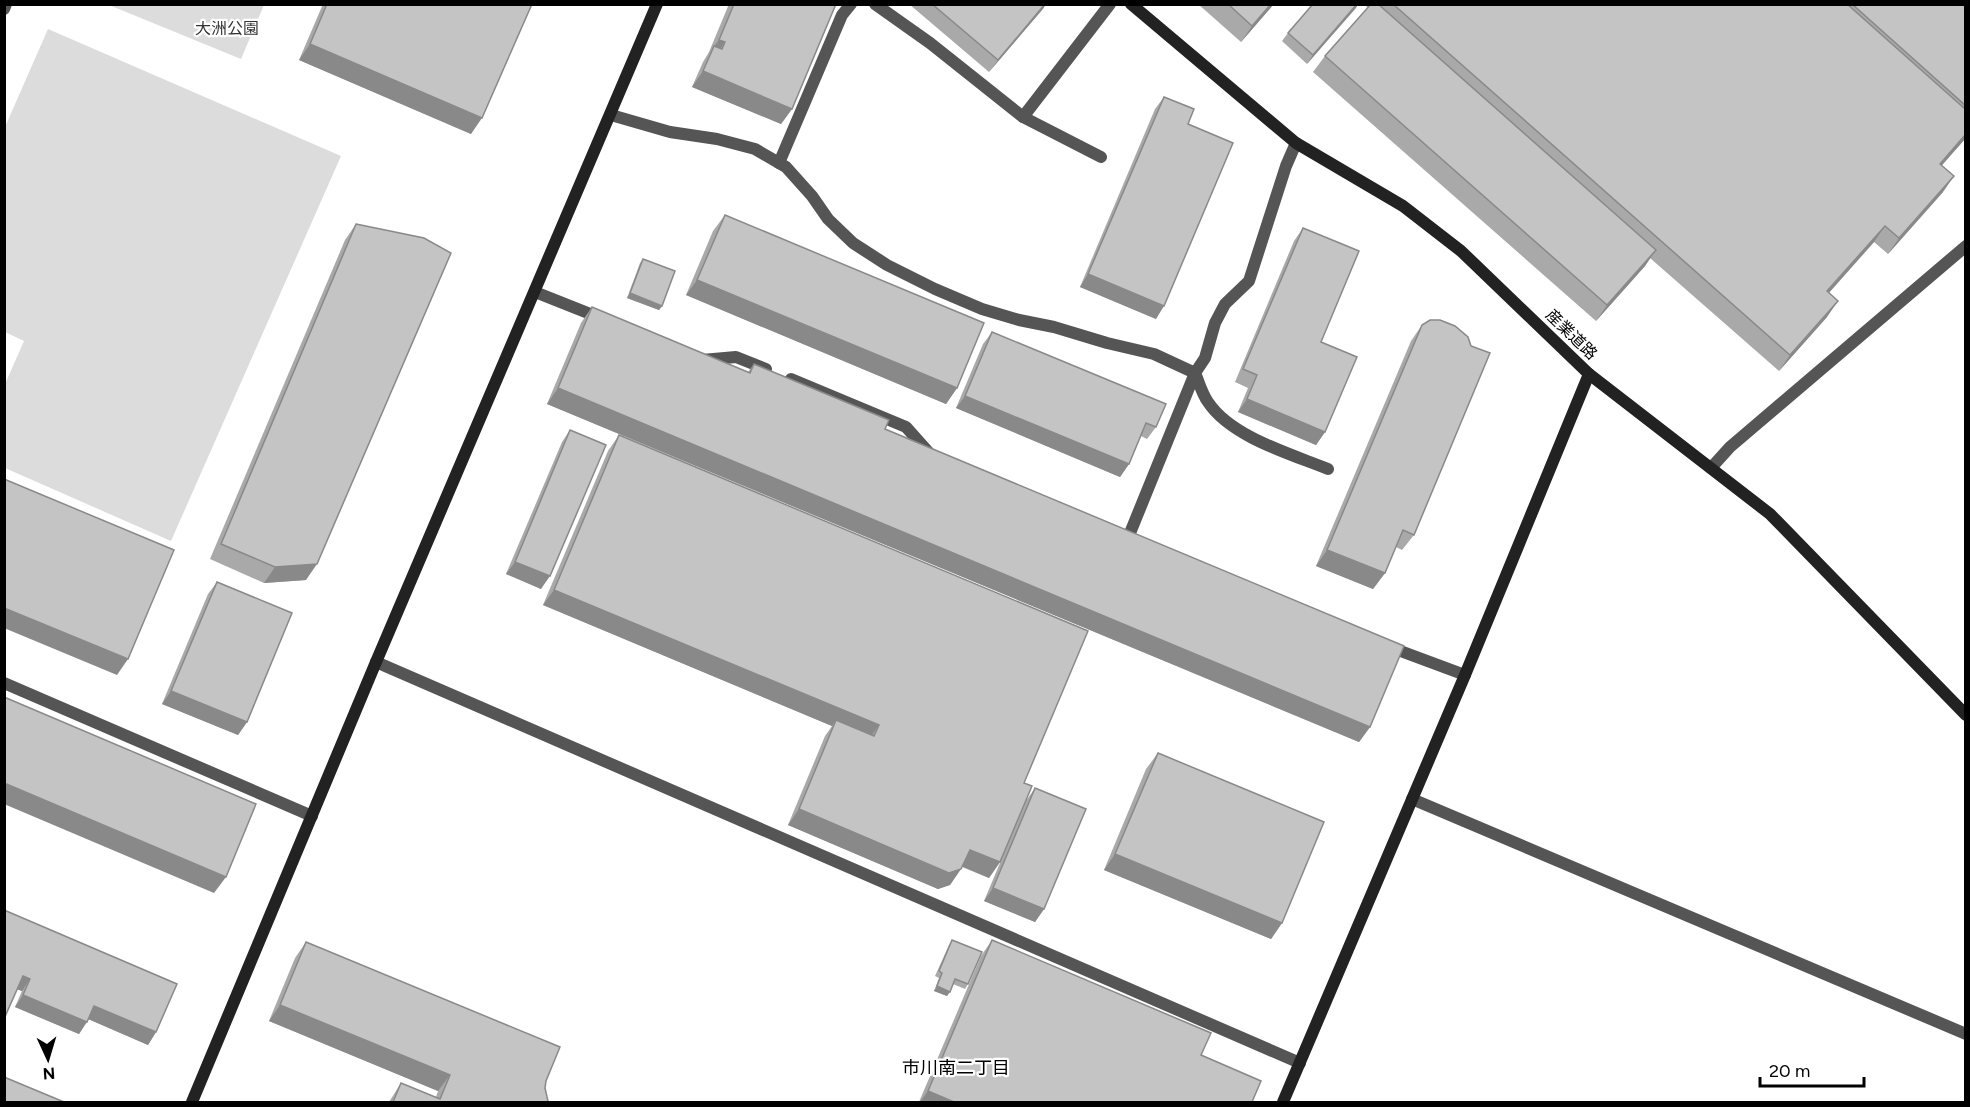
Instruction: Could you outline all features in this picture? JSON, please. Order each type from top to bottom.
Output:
[{"type":"street","points":[[4,9],[6,4]]},
{"type":"street","points":[[192,1102],[376,662],[657,4]]},
{"type":"street","points":[[779,163],[842,15],[851,4]]},
{"type":"street","points":[[875,4],[930,42],[1023,117],[1101,157]]},
{"type":"street","points":[[1023,117],[1110,4]]},
{"type":"street","name":"産業道路","points":[[1131,4],[1296,143],[1403,206],[1461,251],[1589,374],[1770,514],[1965,715]]},
{"type":"street","points":[[610,115],[670,132],[717,139],[755,149],[786,167],[836,227],[854,243],[887,265],[982,309],[1154,354],[1195,373],[1208,402],[1222,418],[1247,435],[1328,469]]},
{"type":"street","points":[[1128,538],[1195,373],[1206,358],[1215,323],[1225,304],[1249,281],[1286,166],[1296,143]]},
{"type":"street","points":[[1711,468],[1730,447],[1965,246]]},
{"type":"street","points":[[535,292],[616,324]]},
{"type":"street","points":[[692,356],[703,361],[736,357],[906,427],[932,456],[943,461]]},
{"type":"street","points":[[1283,1102],[1465,675],[1589,374]]},
{"type":"street","points":[[1381,644],[1465,675]]},
{"type":"street","points":[[376,662],[1300,1063]]},
{"type":"street","points":[[4,682],[312,816]]},
{"type":"street","points":[[1412,799],[1965,1034]]},
{"type":"green space","name":"大洲公園","points":[[264,4],[241,59],[109,5]]},
{"type":"green space","points":[[48,29],[341,156],[171,541],[5,468],[5,384],[24,341],[5,332],[5,127]]},
{"type":"building","points":[[327,4],[532,4],[482,118],[310,44]]},
{"type":"building","points":[[734,4],[836,4],[792,109],[703,71],[714,46],[722,49],[725,42],[719,40]]},
{"type":"building","points":[[932,4],[1045,4],[998,60]]},
{"type":"building","points":[[1228,4],[1271,4],[1252,26]]},
{"type":"building","points":[[1313,4],[1357,4],[1313,55],[1288,33]]},
{"type":"building","points":[[1371,4],[1378,4],[1656,250],[1607,305],[1325,56]]},
{"type":"building","points":[[1393,4],[1847,4],[1965,109],[1965,135],[1940,164],[1954,176],[1899,238],[1885,226],[1827,291],[1838,301],[1790,355]]},
{"type":"building","points":[[1852,4],[1963,4],[1965,7],[1965,105]]},
{"type":"building","points":[[1164,97],[1194,109],[1188,124],[1233,143],[1164,306],[1088,274]]},
{"type":"building","points":[[725,215],[984,323],[957,388],[697,280]]},
{"type":"building","points":[[356,224],[424,238],[451,253],[317,564],[275,567],[221,544]]},
{"type":"building","points":[[1303,228],[1359,251],[1321,342],[1357,357],[1325,432],[1247,399],[1257,375],[1243,369]]},
{"type":"building","points":[[643,259],[675,271],[662,306],[630,293]]},
{"type":"building","points":[[592,307],[750,373],[754,364],[889,420],[885,429],[1404,646],[1370,727],[558,388]]},
{"type":"building","points":[[1430,320],[1440,320],[1455,326],[1468,337],[1471,346],[1490,353],[1414,535],[1403,530],[1385,573],[1327,550],[1422,325]]},
{"type":"building","points":[[992,332],[1166,404],[1156,427],[1146,423],[1129,464],[965,396]]},
{"type":"building","points":[[570,430],[606,445],[550,576],[515,562]]},
{"type":"building","points":[[619,435],[1088,631],[1024,783],[1032,786],[1000,862],[970,850],[961,869],[949,873],[799,809],[836,720],[874,736],[879,725],[554,590]]},
{"type":"building","points":[[4,479],[174,550],[128,659],[4,608]]},
{"type":"building","points":[[217,582],[292,613],[247,722],[171,691]]},
{"type":"building","points":[[4,697],[256,804],[226,877],[4,783]]},
{"type":"building","points":[[1158,753],[1324,822],[1282,923],[1115,854]]},
{"type":"building","points":[[1035,788],[1086,809],[1044,909],[993,888]]},
{"type":"building","points":[[4,910],[177,984],[156,1032],[94,1006],[87,1022],[23,995],[30,979],[23,976],[4,1019]]},
{"type":"building","points":[[952,940],[982,952],[968,984],[955,979],[950,992],[937,986],[942,973],[939,971]]},
{"type":"building","points":[[992,940],[1211,1033],[1201,1055],[1261,1081],[1252,1102],[954,1102],[928,1091]]},
{"type":"building","points":[[306,942],[560,1047],[546,1081],[548,1102],[393,1102],[401,1083],[440,1099],[450,1075],[280,1005]]},
{"type":"building","points":[[4,1077],[64,1102],[4,1102]]},
{"type":"district","name":"市川南二丁目","points":[[956,1068]]}]
